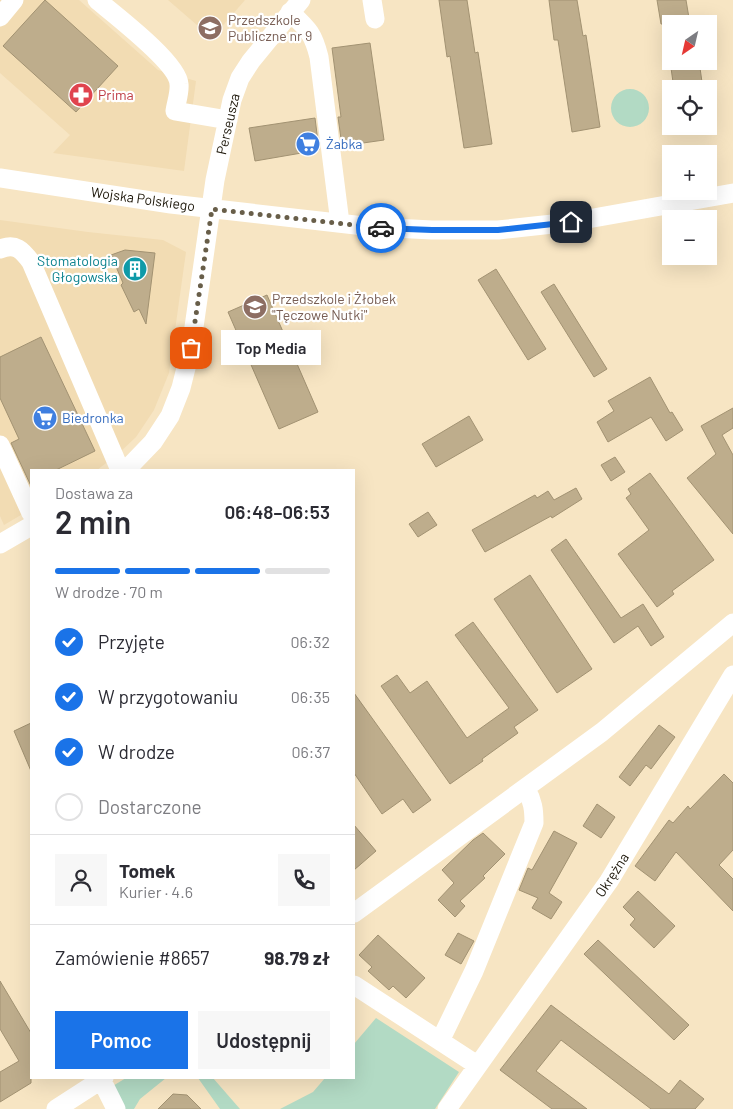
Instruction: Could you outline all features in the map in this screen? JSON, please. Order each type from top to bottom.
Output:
[{"type":"street","points":[[0,17],[14,0]]},
{"type":"street","points":[[97,0],[165,59],[174,70],[179,84],[175,111],[228,120]]},
{"type":"street","points":[[372,0],[375,19]]},
{"type":"street","points":[[296,6],[310,31],[317,49],[340,223]]},
{"type":"street","name":"Perseusza","points":[[127,469],[138,460],[153,442],[170,416],[181,388],[191,348],[215,181],[232,100],[240,78],[250,60],[296,6]]},
{"type":"street","name":"Wojska Polskiego","points":[[0,178],[212,209],[420,230],[498,230],[571,222],[733,193]]},
{"type":"street","points":[[0,249],[8,246],[18,248],[31,262],[120,469]]},
{"type":"street","points":[[0,446],[30,511]]},
{"type":"street","points":[[0,544],[30,527]]},
{"type":"street","points":[[355,912],[602,732],[733,623]]},
{"type":"street","name":"Okrężna","points":[[447,1109],[609,881],[733,675]]},
{"type":"street","points":[[440,1041],[474,971],[534,823],[533,803],[526,789]]},
{"type":"street","points":[[355,987],[477,1065]]},
{"type":"street","points":[[56,1109],[101,1079]]},
{"type":"street","points":[[102,1079],[116,1109]]},
{"type":"shaded area","points":[[0,0],[79,0],[158,70],[196,81],[184,171],[53,153],[70,135],[0,73]]},
{"type":"shaded area","name":"Przedszkole Publiczne nr 9","points":[[168,0],[245,0],[212,38]]},
{"type":"shaded area","points":[[0,220],[163,240],[186,252],[169,373],[154,410],[136,437],[98,469],[30,469],[30,510],[4,525],[0,516]]},
{"type":"green space","points":[[630,89],[637,90],[643,95],[648,101],[648,115],[643,121],[637,126],[630,127],[623,126],[617,121],[612,115],[611,108],[612,101],[617,95],[623,90]]},
{"type":"green space","points":[[376,1018],[459,1072],[435,1109],[280,1109],[313,1092],[324,1079],[355,1079],[355,1043]]},
{"type":"green space","points":[[124,1079],[165,1079],[140,1099],[134,1109],[121,1109],[111,1087]]},
{"type":"green space","points":[[199,1079],[214,1079],[240,1109],[220,1109]]},
{"type":"building","points":[[45,0],[118,66],[76,112],[3,46]]},
{"type":"building","points":[[439,0],[467,0],[475,53],[478,52],[492,144],[464,148],[450,56],[447,57]]},
{"type":"building","points":[[549,0],[577,0],[583,36],[586,35],[600,127],[572,132],[558,40],[554,40]]},
{"type":"building","points":[[657,0],[686,0],[688,15],[662,15],[661,24]]},
{"type":"building","points":[[370,43],[384,140],[342,146],[338,117],[341,117],[332,48]]},
{"type":"building","points":[[671,70],[700,70],[702,80],[673,80]]},
{"type":"building","points":[[315,118],[319,150],[255,161],[249,128]]},
{"type":"building","name":"Stomatologia Głogowska","points":[[125,250],[155,253],[146,324],[139,309],[134,312],[121,285],[123,283],[111,255]]},
{"type":"building","points":[[496,269],[546,349],[528,360],[478,280]]},
{"type":"building","points":[[554,284],[607,369],[594,377],[541,292]]},
{"type":"building","points":[[267,295],[318,412],[279,429],[228,312]]},
{"type":"building","name":"Biedronka","points":[[41,337],[95,451],[58,469],[30,469],[30,484],[11,443],[19,439],[0,398],[0,357]]},
{"type":"building","points":[[650,377],[670,413],[672,412],[683,430],[666,441],[651,417],[608,442],[597,422],[614,411],[608,401]]},
{"type":"building","points":[[733,408],[733,428],[722,435],[733,455],[733,534],[687,478],[716,454],[701,426]]},
{"type":"building","points":[[469,416],[483,440],[436,467],[422,444]]},
{"type":"building","points":[[615,457],[625,472],[611,481],[601,465]]},
{"type":"building","points":[[650,473],[714,560],[672,591],[674,594],[657,607],[618,554],[649,530],[626,498],[631,494],[628,489]]},
{"type":"building","points":[[576,488],[582,499],[552,518],[551,516],[485,552],[472,530],[535,495],[537,498],[548,491],[554,500]]},
{"type":"building","points":[[428,512],[437,525],[418,537],[409,524]]},
{"type":"building","points":[[566,539],[621,618],[643,604],[664,637],[651,646],[638,626],[614,643],[551,550]]},
{"type":"building","points":[[530,575],[592,669],[557,693],[494,599]]},
{"type":"building","points":[[473,622],[538,710],[514,727],[518,733],[450,784],[381,686],[397,675],[410,693],[427,681],[467,738],[509,708],[455,635]]},
{"type":"building","points":[[355,694],[431,800],[413,813],[403,799],[382,814],[355,774]]},
{"type":"building","points":[[30,723],[30,769],[14,731]]},
{"type":"building","points":[[659,725],[675,737],[651,769],[646,765],[630,786],[619,777]]},
{"type":"building","points":[[724,774],[733,783],[733,850],[719,865],[733,879],[733,911],[676,852],[655,881],[635,866],[669,820],[673,823],[688,806],[690,809]]},
{"type":"building","points":[[597,804],[615,817],[601,838],[583,826]]},
{"type":"building","points":[[355,826],[376,851],[355,869]]},
{"type":"building","points":[[554,831],[577,843],[549,893],[562,902],[551,919],[532,908],[538,898],[519,890],[528,868],[532,870]]},
{"type":"building","points":[[483,833],[505,854],[483,876],[485,878],[460,901],[465,906],[455,917],[438,900],[454,883],[442,870],[473,840]]},
{"type":"building","points":[[638,891],[675,926],[654,948],[630,925],[635,919],[623,907]]},
{"type":"building","points":[[458,933],[474,941],[461,964],[445,955]]},
{"type":"building","points":[[378,935],[425,978],[406,998],[393,986],[389,990],[368,971],[372,967],[359,955]]},
{"type":"building","points":[[598,940],[689,1025],[674,1040],[584,954]]},
{"type":"building","points":[[0,981],[30,1031],[31,1083],[0,1102],[0,1072],[19,1061],[0,1029]]},
{"type":"building","points":[[551,1005],[669,1094],[680,1080],[704,1099],[695,1109],[651,1109],[561,1040],[536,1071],[587,1109],[552,1109],[500,1070]]},
{"type":"building","points":[[173,1094],[187,1095],[201,1109],[158,1109]]},
{"type":"way so far","points":[[191,348],[212,209],[381,228]]},
{"type":"place","name":"Przedszkole Publiczne nr 9","points":[[210,28]]},
{"type":"place","name":"Prima","points":[[81,95]]},
{"type":"place","name":"Żabka","points":[[308,144]]},
{"type":"place","name":"Stomatologia Głogowska","points":[[135,269]]},
{"type":"place","name":"Przedszkole i Żłobek \"Tęczowe Nutki\"","points":[[255,307]]},
{"type":"place","name":"Top Media","points":[[191,348]]},
{"type":"place","name":"Biedronka","points":[[45,418]]},
{"type":"route","points":[[381,228],[498,230],[571,222]]}]
